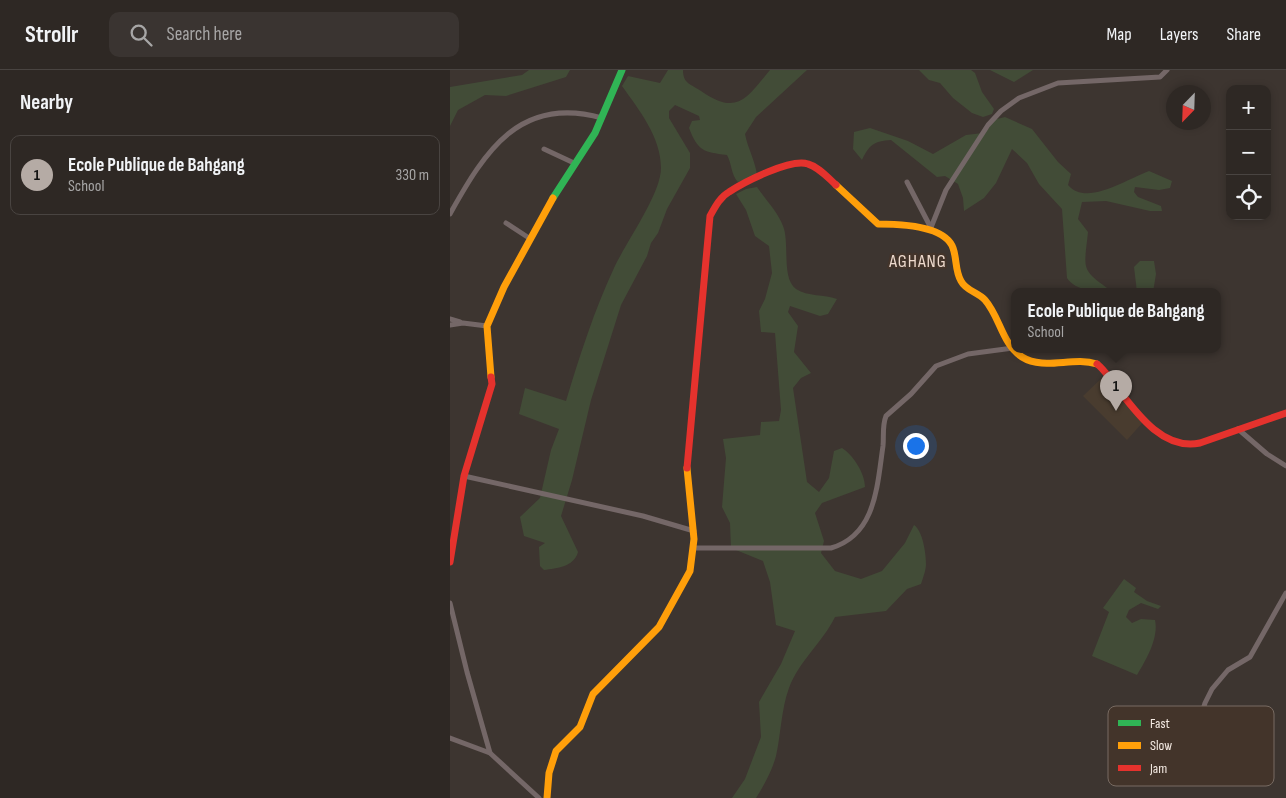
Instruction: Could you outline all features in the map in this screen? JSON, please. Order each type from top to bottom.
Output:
[{"type":"street","points":[[450,562],[464,476],[492,384],[487,347],[488,326],[504,288],[529,238],[574,163],[595,133],[622,70]]},
{"type":"street","points":[[931,229],[946,190],[988,125],[1013,102],[1039,89],[1058,83],[1077,80],[1160,77],[1166,70]]},
{"type":"street","points":[[450,214],[483,159],[518,125],[527,120],[548,114],[582,114],[602,118]]},
{"type":"street","points":[[544,149],[574,163]]},
{"type":"street","points":[[547,798],[549,773],[556,751],[580,727],[593,694],[652,634],[669,613],[690,571],[694,548],[694,531],[687,484],[690,429],[701,337],[710,216],[716,204],[728,192],[776,169],[807,163],[816,166],[878,224],[895,224],[931,229],[946,236],[957,254],[960,280],[965,287],[985,300],[1011,345]]},
{"type":"street","points":[[907,182],[931,229]]},
{"type":"street","points":[[506,224],[529,238]]},
{"type":"street","points":[[450,319],[488,326]]},
{"type":"street","points":[[450,325],[463,322]]},
{"type":"street","points":[[694,548],[831,548],[842,545],[864,526],[873,504],[886,416],[911,394],[936,366],[968,354],[1011,348]]},
{"type":"street","points":[[1017,353],[1034,363],[1080,361],[1100,365],[1128,402],[1152,426],[1182,444],[1190,445],[1286,413]]},
{"type":"street","points":[[1238,428],[1267,454],[1286,466]]},
{"type":"street","points":[[464,476],[643,516],[694,531]]},
{"type":"street","points":[[1204,706],[1212,689],[1228,670],[1250,657],[1286,593]]},
{"type":"street","points":[[450,603],[490,753]]},
{"type":"street","points":[[450,738],[490,753],[539,798]]},
{"type":"shaded area","points":[[1105,375],[1144,421],[1127,440],[1083,396]]},
{"type":"green space","points":[[529,70],[570,70],[566,77],[506,96],[485,95],[458,110],[450,126],[450,87],[522,75]]},
{"type":"green space","points":[[668,70],[683,70],[684,78],[691,85],[713,98],[732,103],[740,101],[747,96],[770,70],[807,70],[756,117],[745,134],[757,175],[738,182],[727,155],[712,153],[702,149],[695,142],[689,128],[692,121],[700,120],[699,116],[675,105],[669,111],[669,118],[690,153],[690,168],[667,209],[647,256],[621,305],[591,400],[572,480],[561,516],[578,552],[569,564],[544,570],[540,566],[539,547],[545,543],[524,536],[520,517],[540,498],[551,450],[559,429],[519,414],[525,388],[566,401],[600,300],[619,257],[649,204],[659,179],[661,168],[657,145],[648,124],[622,86],[628,76],[660,83]]},
{"type":"green space","points":[[919,70],[971,70],[975,73],[982,92],[994,109],[992,114],[983,117],[972,113],[953,98],[940,83],[929,80]]},
{"type":"green space","points":[[990,70],[1033,70],[1014,82]]},
{"type":"green space","points":[[1005,117],[1032,129],[1058,162],[1071,174],[1068,185],[1076,191],[1085,193],[1107,189],[1149,171],[1172,181],[1170,188],[1159,190],[1135,187],[1134,192],[1138,197],[1161,206],[1162,211],[1150,211],[1106,201],[1082,202],[1078,219],[1088,232],[1085,262],[1090,273],[1108,288],[1081,288],[1075,286],[1067,278],[1062,209],[1039,184],[1027,163],[1012,149],[996,183],[984,198],[964,211],[963,198],[958,184],[945,176],[937,177],[891,140],[880,141],[873,145],[862,160],[853,149],[854,132],[870,128],[908,141],[933,154],[966,135],[983,133],[989,128],[993,120]]},
{"type":"green space","points":[[757,187],[775,211],[783,226],[786,241],[787,269],[791,284],[801,292],[837,299],[828,314],[820,316],[790,306],[788,312],[798,326],[794,352],[811,373],[801,378],[793,388],[807,482],[819,492],[829,478],[834,451],[842,448],[858,465],[865,487],[822,503],[815,513],[824,541],[821,553],[835,571],[861,579],[882,571],[905,543],[914,525],[922,537],[926,564],[921,584],[907,589],[886,611],[835,617],[793,678],[784,705],[776,756],[762,788],[756,798],[732,798],[745,779],[761,737],[759,702],[781,664],[795,631],[776,625],[770,582],[763,561],[731,548],[730,523],[722,507],[726,458],[723,439],[760,435],[761,422],[779,421],[781,410],[775,333],[761,332],[759,311],[765,299],[772,273],[769,246],[755,236],[746,210],[736,194],[746,189]]},
{"type":"green space","points":[[1140,261],[1154,261],[1156,274],[1154,288],[1137,288],[1134,267]]},
{"type":"green space","points":[[1124,579],[1136,588],[1134,592],[1147,601],[1161,606],[1158,609],[1141,603],[1129,610],[1126,617],[1132,623],[1141,619],[1155,620],[1156,627],[1153,641],[1148,656],[1137,675],[1092,656],[1109,612],[1103,608]]},
{"type":"traffic: fast","points":[[553,198],[595,133],[622,70]]},
{"type":"traffic: slow","points":[[836,185],[878,224],[920,227],[931,230],[948,240],[953,248],[961,281],[966,287],[985,300],[1011,346]]},
{"type":"traffic: slow","points":[[491,377],[487,326],[504,287],[553,198]]},
{"type":"traffic: slow","points":[[1016,353],[1031,361],[1040,363],[1088,362],[1097,364]]},
{"type":"traffic: slow","points":[[547,798],[549,773],[556,751],[580,727],[593,694],[659,627],[690,571],[694,539],[687,468]]},
{"type":"traffic: jam","points":[[687,468],[710,216],[720,199],[729,192],[756,177],[791,164],[812,165],[836,185]]},
{"type":"traffic: jam","points":[[1097,364],[1141,417],[1151,427],[1174,441],[1186,444],[1200,443],[1286,413]]},
{"type":"traffic: jam","points":[[450,562],[464,476],[492,384],[491,377]]},
{"type":"place","name":"Ecole Publique de Bahgang","points":[[1116,411]]},
{"type":"district","name":"AGHANG","points":[[918,261]]}]
